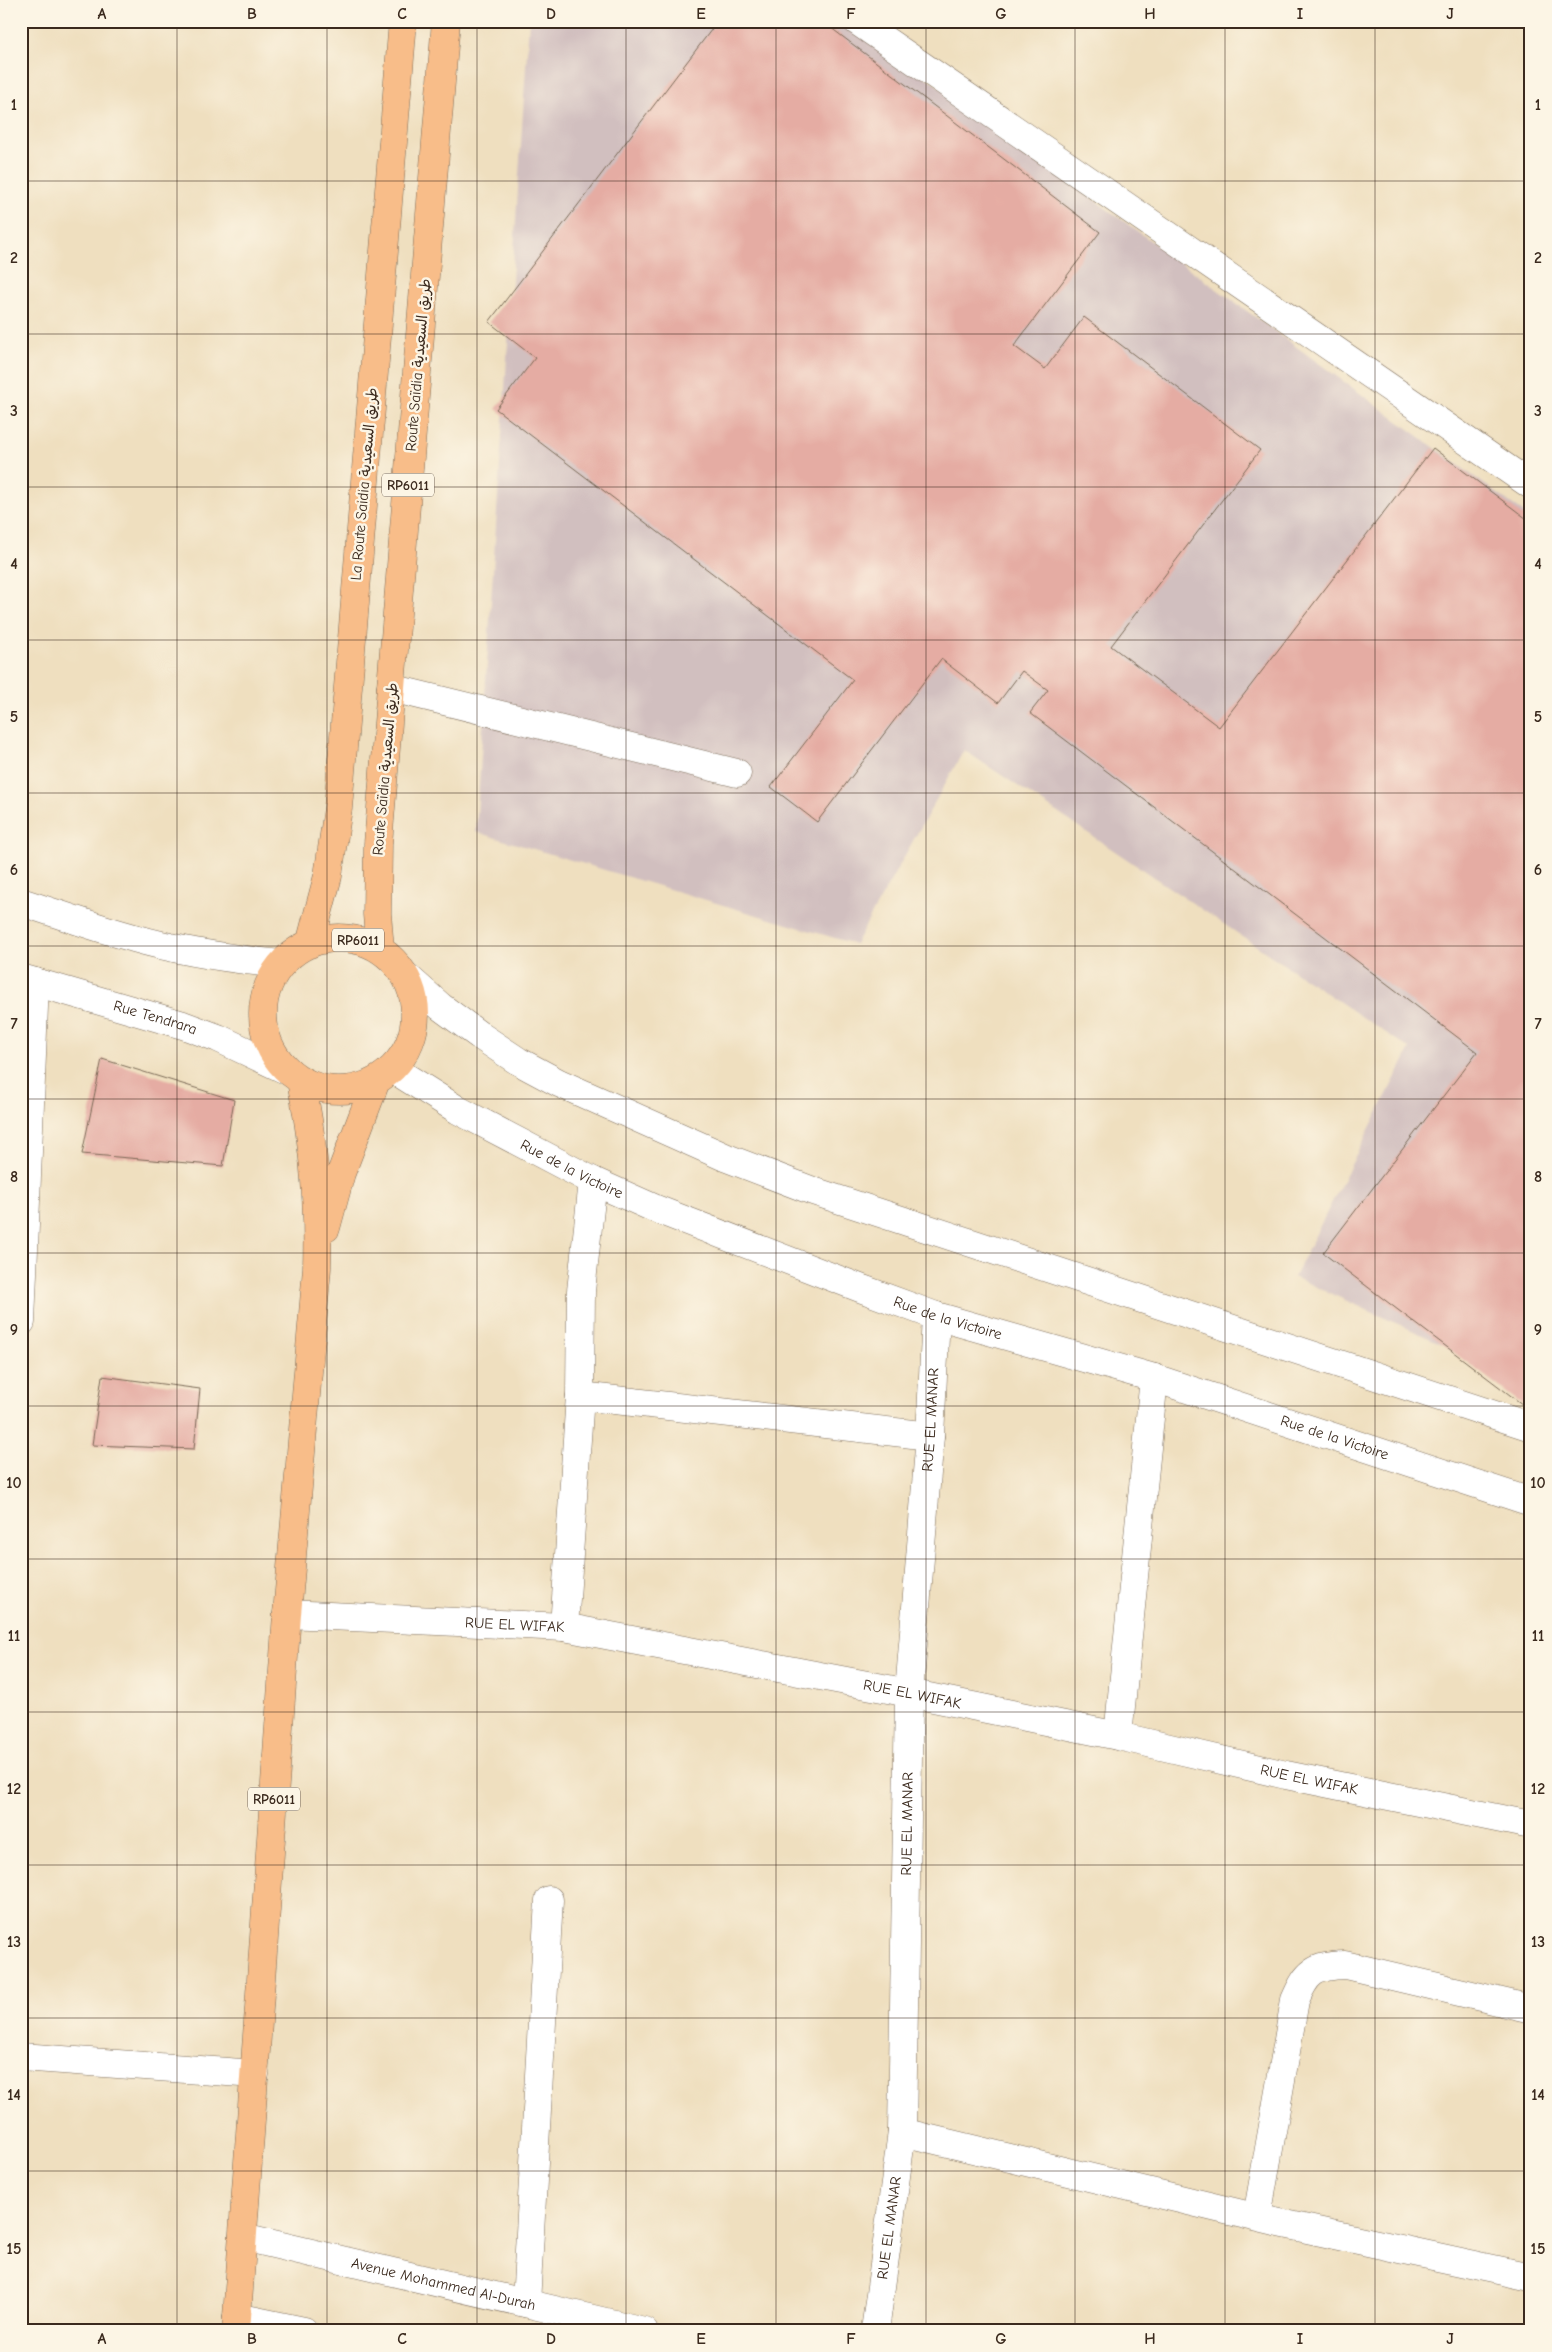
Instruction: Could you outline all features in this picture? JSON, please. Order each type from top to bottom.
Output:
[{"type":"highway","name":"La Route Saidia طريق السعيدية","points":[[310,944],[328,876],[334,842],[403,21]]},
{"type":"highway","name":"Route Saïdia طريق السعيدية","points":[[380,949],[377,914],[378,844],[446,21]]},
{"type":"highway","points":[[394,130],[437,133]]},
{"type":"highway","points":[[348,679],[391,688]]},
{"type":"highway","name":"RP6011","points":[[237,2324],[287,1614],[317,1268],[318,1221],[316,1174],[310,1128],[294,1076],[273,1055],[264,1033],[262,1009],[268,985],[281,964],[294,952],[310,944],[333,938],[358,940],[380,949],[395,961],[406,976],[414,1000],[415,1025],[408,1049],[385,1075],[341,1173],[317,1268]]},
{"type":"highway","points":[[294,1076],[320,1089],[339,1091],[358,1089],[385,1075]]},
{"type":"street","points":[[857,21],[1531,485]]},
{"type":"street","points":[[391,688],[737,773]]},
{"type":"street","points":[[21,902],[134,938],[163,945],[232,959],[281,964]]},
{"type":"street","points":[[406,976],[441,1007],[518,1061],[602,1103],[728,1158],[813,1191],[1531,1427]]},
{"type":"street","points":[[21,1322],[28,980]]},
{"type":"street","name":"Rue Tendrara","points":[[28,980],[183,1025],[218,1038],[294,1076]]},
{"type":"street","name":"Rue de la Victoire","points":[[385,1075],[458,1110],[593,1182],[720,1234],[936,1316],[1154,1378],[1531,1502]]},
{"type":"street","points":[[564,1627],[580,1396],[581,1291],[593,1182]]},
{"type":"street","name":"RUE EL MANAR","points":[[875,2331],[902,2132],[910,1693],[930,1436],[936,1316]]},
{"type":"street","points":[[1118,1736],[1154,1378]]},
{"type":"street","points":[[580,1396],[930,1436]]},
{"type":"street","name":"RUE EL WIFAK","points":[[287,1614],[564,1627],[910,1693],[1118,1736],[1286,1775],[1531,1825]]},
{"type":"street","points":[[526,2303],[549,1900]]},
{"type":"street","points":[[1257,2217],[1295,2000],[1304,1980],[1323,1966],[1345,1966],[1531,2009]]},
{"type":"street","points":[[21,2057],[255,2074]]},
{"type":"street","points":[[902,2132],[1257,2217],[1531,2277]]},
{"type":"street","name":"Avenue Mohammed Al-Durah","points":[[243,2238],[644,2331]]},
{"type":"street","points":[[237,2324],[304,2331]]},
{"type":"shaded area","points":[[529,21],[849,21],[1531,518],[1531,1384],[1294,1277],[1410,1049],[964,750],[855,944],[476,832]]},
{"type":"building","points":[[718,21],[822,21],[1100,232],[1014,346],[1045,369],[1084,317],[1260,450],[1111,646],[1219,727],[1433,448],[1531,522],[1531,1411],[1323,1253],[1477,1052],[1030,713],[1048,690],[1022,671],[998,703],[941,659],[817,822],[771,787],[853,680],[496,409],[535,358],[489,322]]},
{"type":"building","points":[[102,1059],[234,1100],[223,1166],[82,1154]]},
{"type":"building","points":[[102,1376],[200,1389],[194,1449],[92,1445]]}]
